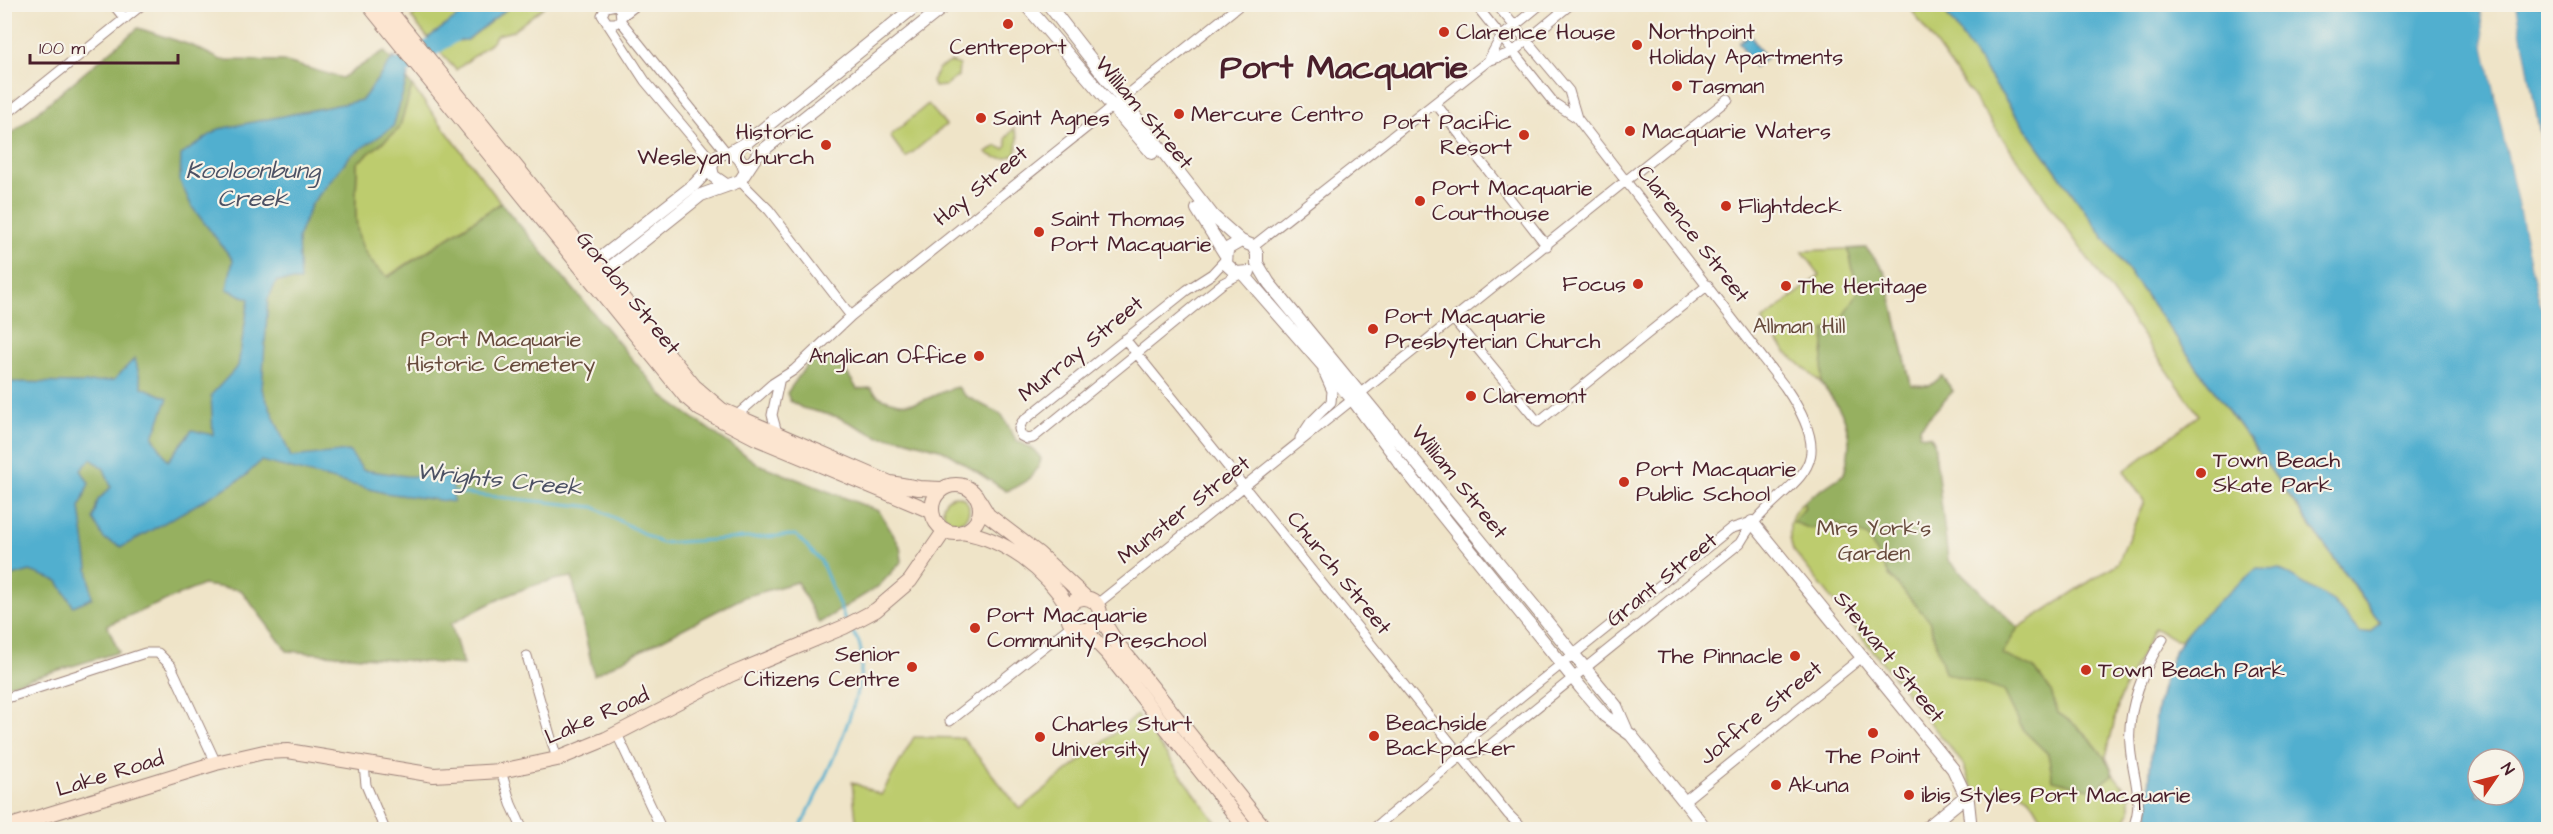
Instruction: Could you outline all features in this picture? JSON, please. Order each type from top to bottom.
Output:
[{"type":"main road","name":"Gordon Street","points":[[368,4],[410,46],[593,272],[694,386],[722,410],[890,483],[941,489]]},
{"type":"main road","name":"Gordon Street","points":[[384,4],[410,46]]},
{"type":"main road","name":"Gordon Street","points":[[593,272],[673,382],[700,409],[756,438],[931,511]]},
{"type":"main road","points":[[1069,608],[1058,592],[1017,553],[988,538],[945,530],[938,525],[931,511],[932,502],[941,489],[957,484],[965,486],[988,514],[1039,554],[1094,606],[1116,642],[1266,830]]},
{"type":"main road","points":[[962,532],[976,522],[979,514],[977,498]]},
{"type":"main road","name":"Lake Road","points":[[4,828],[216,763],[264,752],[288,751],[434,775],[501,771],[557,759],[617,734],[730,675],[844,627],[884,605],[910,581],[945,530]]},
{"type":"main road","points":[[1094,606],[1076,600],[1069,608],[1068,616],[1078,628],[1108,654],[1247,830]]},
{"type":"main road","points":[[1078,628],[1096,626],[1094,606]]},
{"type":"street","points":[[113,4],[125,19]]},
{"type":"street","points":[[4,116],[143,4]]},
{"type":"street","points":[[607,23],[614,24],[638,4]]},
{"type":"street","points":[[593,272],[694,185],[712,165],[728,152],[747,142],[918,4]]},
{"type":"street","points":[[593,272],[701,195],[726,185],[742,175],[757,155],[947,4]]},
{"type":"street","name":"William Street","points":[[1025,4],[1117,104],[1213,216],[1240,241],[1253,246],[1257,254],[1257,263],[1269,283],[1356,397],[1616,706],[1626,729],[1707,830]]},
{"type":"street","name":"William Street","points":[[1048,4],[1117,104],[1206,220],[1225,257],[1228,268],[1242,275],[1318,360],[1356,397],[1400,463],[1561,663],[1605,716],[1626,729]]},
{"type":"street","name":"Hay Street","points":[[736,416],[772,384],[779,382],[850,316],[1241,4]]},
{"type":"street","name":"Clarence Street","points":[[1475,4],[1554,103],[1577,118],[1708,285],[1797,405],[1808,426],[1811,439],[1808,462],[1797,481],[1752,522]]},
{"type":"street","name":"Clarence Street","points":[[1496,4],[1569,91],[1577,118]]},
{"type":"street","points":[[1488,61],[1501,37],[1541,4]]},
{"type":"street","points":[[1253,246],[1488,61],[1513,52],[1571,4]]},
{"type":"street","points":[[726,185],[716,180],[712,165],[645,81],[607,23],[602,12],[606,7],[613,5],[618,7],[621,18],[728,152],[740,158],[742,175],[850,316]]},
{"type":"street","name":"Munster Street","points":[[1094,606],[1728,99]]},
{"type":"street","points":[[1436,104],[1547,246]]},
{"type":"street","points":[[1225,257],[1230,245],[1240,241]]},
{"type":"street","name":"Murray Street","points":[[1225,257],[1212,274],[1186,290],[1022,422],[1019,429],[1021,436],[1027,440],[1033,438],[1223,283],[1242,275]]},
{"type":"street","points":[[1242,275],[1251,271],[1257,263]]},
{"type":"street","points":[[1454,320],[1538,422],[1708,285]]},
{"type":"street","name":"Church Street","points":[[1125,339],[1508,814],[1524,830]]},
{"type":"street","name":"Munster Street","points":[[1295,446],[1310,423],[1331,402],[1332,391],[1318,360]]},
{"type":"street","points":[[778,436],[772,415],[779,382]]},
{"type":"street","name":"Grant Street","points":[[1372,830],[1461,756],[1473,735],[1572,654],[1730,529],[1752,522]]},
{"type":"street","name":"Grant Street","points":[[1461,756],[1484,750],[1740,543],[1752,522]]},
{"type":"street","name":"Stewart Street","points":[[1752,522],[1946,758],[1965,796],[1971,830]]},
{"type":"street","points":[[950,721],[1078,628]]},
{"type":"street","points":[[2132,830],[2139,788],[2130,745],[2130,724],[2150,659],[2163,639]]},
{"type":"street","points":[[4,699],[145,653],[158,653],[171,666],[216,763]]},
{"type":"street","points":[[527,656],[557,759]]},
{"type":"street","name":"Joffre Street","points":[[1684,801],[1862,657]]},
{"type":"street","points":[[617,734],[662,830]]},
{"type":"street","points":[[364,765],[366,785],[385,830]]},
{"type":"street","points":[[501,771],[522,830]]},
{"type":"street","points":[[1924,830],[1965,796]]},
{"type":"green space","points":[[426,5],[474,5],[428,38],[411,17]]},
{"type":"green space","points":[[512,5],[546,5],[513,31],[497,35],[492,42],[456,70],[439,51],[452,41],[467,40]]},
{"type":"green space","name":"Allman Hill","points":[[1908,5],[1940,5],[2380,623],[2371,632],[2360,633],[2333,601],[2215,606],[2181,640],[2176,640],[2155,628],[2120,697],[2106,757],[2113,774],[2130,795],[2130,812],[2121,829],[2044,829],[2034,805],[2023,793],[1998,785],[1996,794],[1981,793],[1973,788],[1963,764],[1793,550],[1790,522],[1795,512],[1811,497],[1844,474],[1851,447],[1843,412],[1821,383],[1786,352],[1762,321],[1820,275],[1802,251],[1866,248],[1885,272],[1911,385],[1930,386],[1942,376],[1953,391],[1920,427],[1919,435],[1933,438],[1947,559],[2018,628],[2118,563],[2144,501],[2124,471],[2199,415]]},
{"type":"green space","name":"Port Macquarie Historic Cemetery","points":[[138,28],[193,46],[221,60],[283,61],[342,78],[384,51],[412,86],[399,129],[357,163],[357,226],[365,253],[375,266],[388,277],[501,203],[665,398],[758,464],[879,511],[900,546],[902,561],[879,586],[819,623],[797,582],[744,597],[594,675],[572,577],[525,589],[495,601],[451,624],[463,665],[287,651],[241,590],[203,585],[107,625],[119,652],[5,686],[5,139]]},
{"type":"green space","points":[[951,62],[959,65],[958,76],[945,86],[934,87],[932,81],[939,68]]},
{"type":"green space","points":[[412,86],[501,203],[387,277],[374,266],[359,240],[356,211],[357,163],[399,129]]},
{"type":"green space","points":[[928,104],[946,125],[906,158],[890,136]]},
{"type":"green space","points":[[1014,128],[1018,138],[1016,153],[1001,158],[993,157],[986,152],[997,146],[1004,149],[1007,146],[1006,138]]},
{"type":"green space","name":"Mrs York's Garden","points":[[1866,248],[1885,272],[1911,385],[1930,386],[1942,376],[1953,391],[1920,427],[1919,435],[1930,436],[1934,442],[1948,560],[2018,628],[2002,654],[2034,668],[2051,691],[2058,713],[2083,732],[2103,755],[2113,774],[2093,790],[2053,780],[2048,754],[2023,730],[2004,691],[1945,673],[1929,620],[1889,575],[1868,537],[1834,523],[1811,529],[1793,522],[1805,508],[1803,502],[1844,474],[1848,459],[1847,425],[1821,383],[1825,330],[1842,320],[1858,292],[1848,249]]},
{"type":"green space","points":[[818,356],[837,362],[846,371],[857,389],[871,388],[884,399],[904,404],[920,401],[958,387],[964,395],[1002,415],[1016,440],[1036,451],[1041,459],[1039,465],[1028,479],[1006,491],[943,450],[900,438],[879,437],[838,417],[802,408],[790,401],[787,393],[808,363]]},
{"type":"green space","points":[[956,496],[966,499],[969,509],[966,519],[956,522],[946,519],[943,509],[946,499]]},
{"type":"green space","points":[[1137,715],[1216,822],[1207,829],[857,829],[852,782],[881,795],[914,737],[963,738],[1020,809]]},
{"type":"water","points":[[474,5],[512,5],[467,40],[452,41],[439,51],[428,38]]},
{"type":"water","points":[[1940,5],[2480,5],[2485,49],[2536,287],[2548,329],[2548,829],[2149,829],[2151,758],[2158,706],[2164,682],[2171,660],[2181,641],[2217,603],[2257,568],[2279,569],[2333,601],[2360,633],[2371,632],[2380,622],[2009,105]]},
{"type":"water","points":[[2516,5],[2548,5],[2548,178]]},
{"type":"water","points":[[1750,35],[1766,59],[1754,67],[1739,42]]},
{"type":"water","name":"Kooloonbung Creek","points":[[394,57],[408,75],[393,127],[350,156],[311,205],[298,238],[300,281],[277,281],[268,299],[262,389],[291,457],[349,451],[363,470],[406,476],[453,477],[453,502],[385,493],[261,461],[243,478],[122,547],[104,539],[93,519],[98,500],[111,487],[104,469],[91,459],[81,470],[89,483],[80,507],[92,598],[73,606],[58,581],[30,571],[5,578],[5,382],[84,383],[114,380],[135,358],[142,387],[168,398],[153,437],[168,461],[192,430],[213,435],[211,395],[238,366],[249,299],[227,289],[233,260],[192,207],[180,181],[181,155],[219,129],[362,100]]},
{"type":"pier","points":[[2483,4],[2488,49],[2539,287],[2548,319],[2548,329],[2536,287],[2485,49],[2480,5]]},
{"type":"pier","points":[[2513,4],[2516,5],[2548,181],[2546,179]]},
{"type":"waterway","points":[[400,68],[454,33]]},
{"type":"waterway","name":"Wrights Creek","points":[[449,492],[594,507],[661,543],[796,535],[821,561],[846,622]]},
{"type":"waterway","name":"Wrights Creek","points":[[799,830],[831,764],[852,710],[859,684],[862,661],[859,643],[849,627]]},
{"type":"place","name":"Centreport","points":[[1008,24]]},
{"type":"place","name":"Clarence House","points":[[1444,32]]},
{"type":"place","name":"Northpoint Holiday Apartments","points":[[1637,45]]},
{"type":"place","name":"Tasman","points":[[1677,86]]},
{"type":"place","name":"Mercure Centro","points":[[1179,114]]},
{"type":"place","name":"Saint Agnes","points":[[981,118]]},
{"type":"place","name":"Macquarie Waters","points":[[1630,131]]},
{"type":"place","name":"Port Pacific Resort","points":[[1524,135]]},
{"type":"place","name":"Historic Wesleyan Church","points":[[826,145]]},
{"type":"place","name":"Port Macquarie Courthouse","points":[[1420,201]]},
{"type":"place","name":"Flightdeck","points":[[1726,206]]},
{"type":"place","name":"Saint Thomas Port Macquarie","points":[[1039,232]]},
{"type":"place","name":"Focus","points":[[1638,284]]},
{"type":"place","name":"The Heritage","points":[[1786,286]]},
{"type":"place","name":"Port Macquarie Presbyterian Church","points":[[1373,329]]},
{"type":"place","name":"Anglican Office","points":[[979,356]]},
{"type":"place","name":"Claremont","points":[[1471,396]]},
{"type":"place","name":"Town Beach Skate Park","points":[[2201,473]]},
{"type":"place","name":"Port Macquarie Public School","points":[[1624,482]]},
{"type":"place","name":"Port Macquarie Community Preschool","points":[[975,628]]},
{"type":"place","name":"The Pinnacle","points":[[1795,656]]},
{"type":"place","name":"Senior Citizens Centre","points":[[912,667]]},
{"type":"place","name":"Town Beach Park","points":[[2086,670]]},
{"type":"place","name":"The Point","points":[[1873,733]]},
{"type":"place","name":"Beachside Backpacker","points":[[1374,736]]},
{"type":"place","name":"Charles Sturt University","points":[[1040,737]]},
{"type":"place","name":"Akuna","points":[[1776,785]]},
{"type":"place","name":"ibis Styles Port Macquarie","points":[[1909,795]]},
{"type":"district","name":"Port Macquarie","points":[[1344,68]]}]
